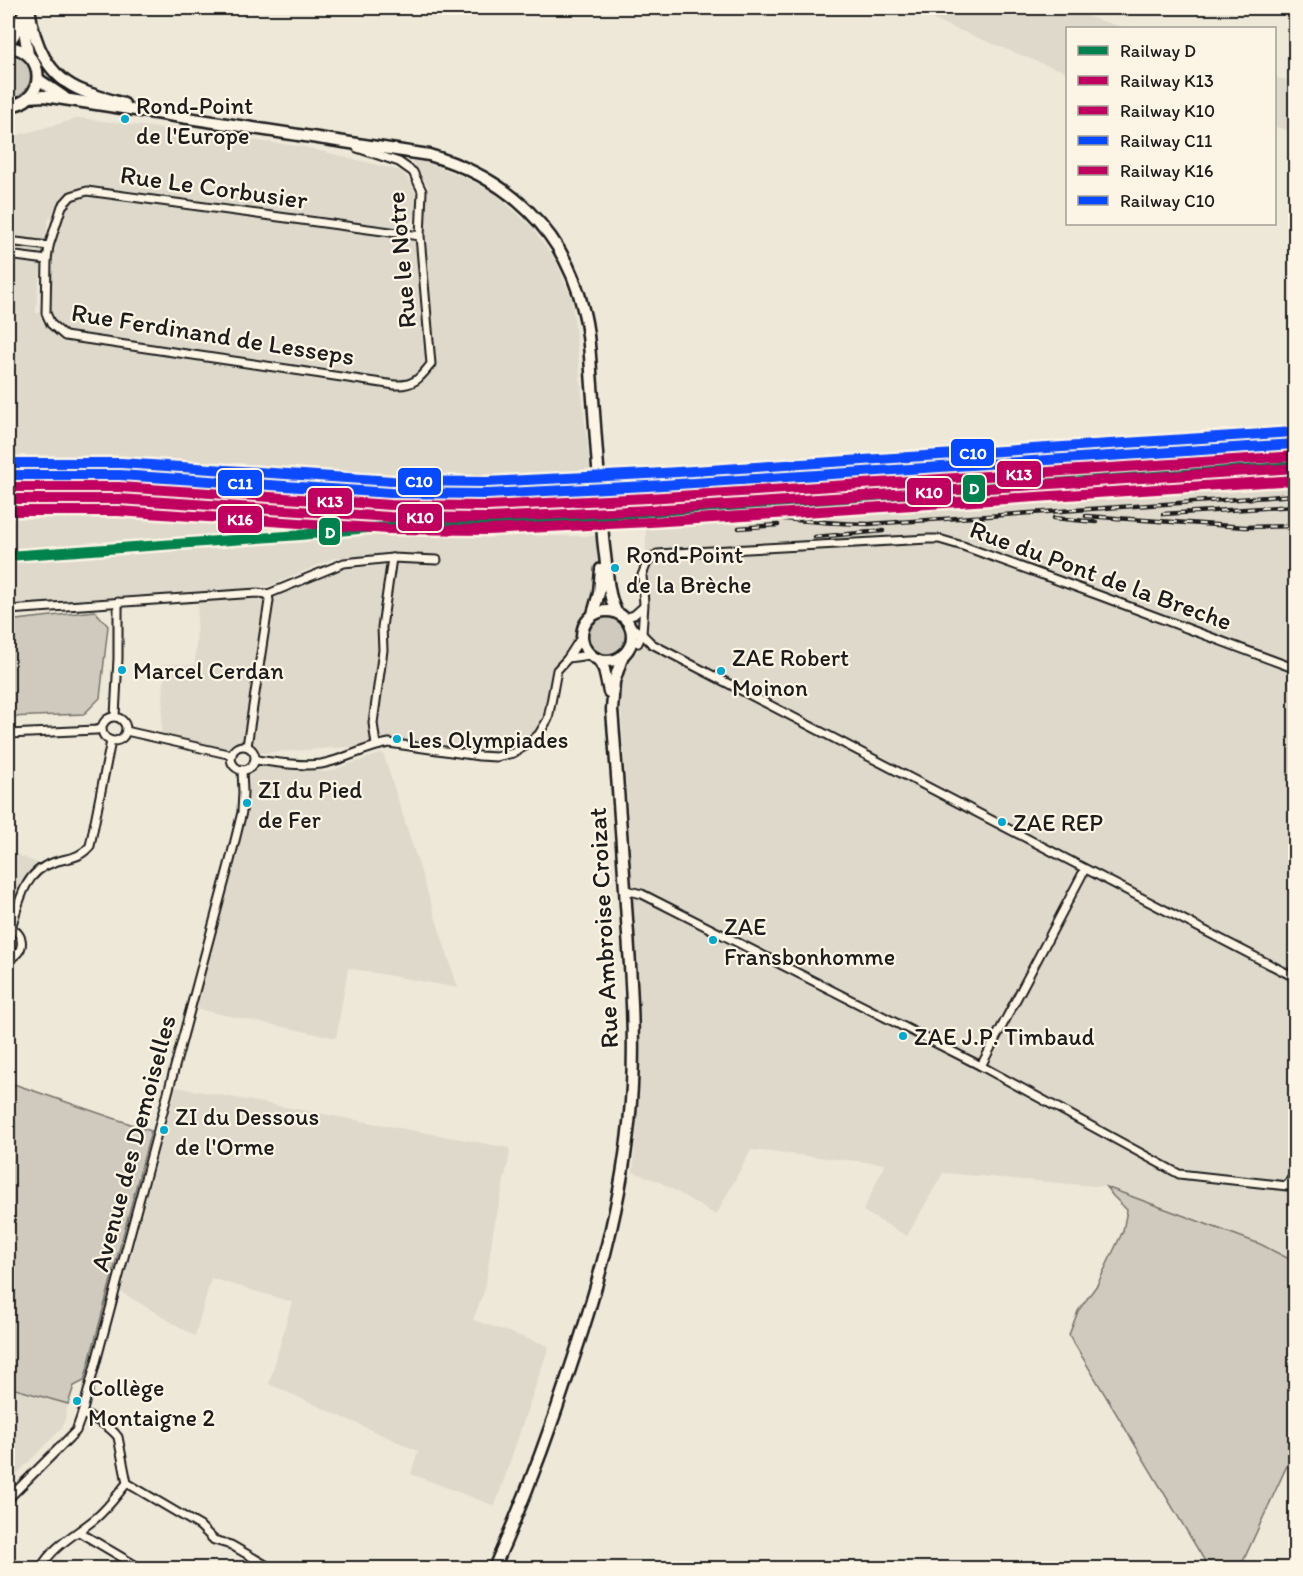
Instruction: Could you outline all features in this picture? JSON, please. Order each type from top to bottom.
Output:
[{"type":"main road","points":[[8,106],[19,104],[29,97],[38,79],[36,65],[28,54],[8,45],[27,8]]},
{"type":"main road","points":[[27,8],[25,36],[28,54]]},
{"type":"main road","points":[[27,8],[39,49],[51,69],[61,78],[84,91],[159,114]]},
{"type":"main road","points":[[38,79],[75,102]]},
{"type":"main road","points":[[29,97],[44,96],[429,155],[465,167],[488,178],[530,212],[548,233],[570,271],[585,313],[590,354],[603,547],[609,596],[632,634],[630,648],[614,682],[612,710]]},
{"type":"main road","points":[[603,547],[600,583],[593,614],[585,624],[582,636],[583,644],[606,675],[612,710]]},
{"type":"main road","points":[[593,614],[604,611],[623,619]]},
{"type":"main road","points":[[594,657],[613,660],[630,648]]},
{"type":"main road","name":"Rue Ambroise Croizat","points":[[494,1569],[532,1477],[579,1342],[608,1239],[619,1191],[626,1143],[632,1088],[633,1039],[612,710]]},
{"type":"street","name":"Rue le Notre","points":[[330,139],[399,162],[413,172],[422,191],[420,236],[431,364]]},
{"type":"street","name":"Rue Le Corbusier","points":[[47,260],[49,246],[62,206],[71,196],[87,191],[420,236]]},
{"type":"street","points":[[8,241],[49,246]]},
{"type":"street","points":[[8,255],[47,260]]},
{"type":"street","name":"Rue Ferdinand de Lesseps","points":[[47,260],[46,313],[51,324],[65,336],[394,385],[408,385],[422,376],[431,364]]},
{"type":"street","name":"Rue du Pont de la Breche","points":[[630,648],[642,634],[644,604],[642,575],[647,563],[657,554],[939,539],[1067,583],[1296,669]]},
{"type":"street","points":[[376,745],[372,723],[383,650],[382,627],[392,558]]},
{"type":"street","points":[[8,610],[268,594],[344,563],[392,558],[437,560]]},
{"type":"street","points":[[247,746],[236,748],[232,755],[234,766],[242,770],[251,768],[255,760],[247,746],[269,601],[268,594]]},
{"type":"street","points":[[115,716],[118,602]]},
{"type":"street","points":[[623,619],[641,610],[644,604]]},
{"type":"street","points":[[623,619],[652,644],[1296,978]]},
{"type":"street","points":[[255,760],[320,764],[388,743],[479,756],[496,757],[513,753],[527,745],[539,734],[548,719],[557,670],[582,636]]},
{"type":"street","points":[[630,648],[652,644]]},
{"type":"street","points":[[568,658],[594,657]]},
{"type":"street","points":[[115,716],[122,720],[126,730],[123,738],[111,741],[104,737],[101,729],[104,721],[115,716]]},
{"type":"street","points":[[8,734],[101,729]]},
{"type":"street","points":[[126,730],[232,755]]},
{"type":"street","points":[[8,958],[15,956],[21,943],[18,934],[9,927],[25,886],[33,874],[52,863],[79,856],[90,846],[111,741]]},
{"type":"street","name":"Avenue des Demoiselles","points":[[8,1498],[76,1431],[82,1414],[229,868],[242,812],[242,770]]},
{"type":"street","points":[[981,1066],[1085,868]]},
{"type":"street","points":[[625,890],[642,894],[981,1066],[1179,1174],[1287,1186],[1296,1171]]},
{"type":"street","points":[[82,1414],[113,1430],[118,1437],[127,1483],[200,1526],[214,1540],[231,1545],[271,1569]]},
{"type":"street","points":[[41,1569],[51,1554],[109,1505],[127,1483]]},
{"type":"street","points":[[79,1532],[140,1569]]},
{"type":"shaded area","points":[[904,8],[1060,8],[1122,27],[1066,27],[1066,72]]},
{"type":"shaded area","points":[[8,53],[25,61],[30,76],[25,91],[18,97],[8,100]]},
{"type":"shaded area","points":[[1276,77],[1295,82],[1295,132],[1276,127]]},
{"type":"shaded area","points":[[79,118],[305,147],[402,171],[416,194],[416,207],[413,219],[400,231],[86,185],[74,190],[57,205],[48,221],[36,313],[45,313],[47,260],[62,206],[80,192],[420,236],[428,186],[409,157],[452,172],[491,190],[532,227],[555,259],[572,299],[593,497],[1295,453],[1295,1262],[1260,1244],[1106,1187],[943,1173],[907,1236],[863,1211],[885,1164],[751,1150],[716,1215],[658,1181],[633,1172],[639,1099],[639,1060],[630,888],[631,858],[619,682],[646,633],[646,525],[596,528],[532,536],[602,536],[600,583],[593,614],[583,628],[582,636],[557,670],[548,719],[527,745],[496,757],[376,745],[262,753],[243,746],[236,748],[232,755],[161,738],[165,664],[195,665],[198,601],[275,597],[340,570],[401,563],[402,553],[334,558],[270,586],[8,606],[8,449],[12,419],[8,418],[8,138]]},
{"type":"shaded area","points":[[95,611],[108,626],[100,698],[84,714],[8,717],[8,621]]},
{"type":"shaded area","points":[[608,614],[623,620],[629,635],[623,650],[608,656],[593,650],[587,635],[593,620]]},
{"type":"shaded area","points":[[383,753],[458,988],[348,968],[336,1038],[191,1008],[242,812],[245,770],[254,764],[327,772]]},
{"type":"shaded area","points":[[8,851],[45,866],[33,874],[8,927]]},
{"type":"shaded area","points":[[8,1082],[151,1131],[84,1381],[74,1386],[68,1404],[8,1387]]},
{"type":"shaded area","points":[[176,1087],[509,1148],[510,1153],[493,1232],[485,1289],[473,1320],[549,1346],[495,1506],[411,1474],[418,1451],[269,1384],[292,1302],[211,1278],[195,1336],[121,1292]]},
{"type":"shaded area","points":[[1106,1187],[1260,1244],[1295,1262],[1295,1448],[1240,1568],[1209,1568],[1069,1335],[1078,1311],[1097,1285],[1123,1231],[1127,1210]]},
{"type":"shaded area","points":[[8,1387],[68,1404],[63,1427],[8,1483]]},
{"type":"railway","points":[[693,512],[869,524],[1296,495]]},
{"type":"railway","points":[[1163,514],[1296,506]]},
{"type":"railway","points":[[1086,516],[1245,527],[1296,526]]},
{"type":"railway","points":[[1054,518],[1096,522]]},
{"type":"railway","points":[[739,528],[778,525]]},
{"type":"railway","points":[[815,537],[883,531]]},
{"type":"rail line","name":"C10","points":[[8,463],[121,463],[392,481],[487,482],[647,474],[1294,432]]},
{"type":"rail line","name":"C11","points":[[8,475],[120,475],[391,493],[487,494],[647,486],[1295,444]]},
{"type":"rail line","name":"K13","points":[[8,487],[119,487],[391,505],[487,506],[648,498],[1296,456]]},
{"type":"rail line","name":"D","points":[[8,556],[367,528],[502,522],[1296,466]]},
{"type":"rail line","name":"K10","points":[[8,499],[119,499],[390,517],[488,518],[649,510],[1296,468]]},
{"type":"rail line","name":"K16","points":[[8,511],[118,511],[389,529],[488,530],[650,522],[1296,480]]},
{"type":"place","name":"Rond-Point de l'Europe","points":[[125,119]]},
{"type":"place","name":"Rond-Point de la Brèche","points":[[615,568]]},
{"type":"place","name":"Marcel Cerdan","points":[[122,670]]},
{"type":"place","name":"ZAE Robert Moinon","points":[[721,671]]},
{"type":"place","name":"Les Olympiades","points":[[397,739]]},
{"type":"place","name":"ZI du Pied de Fer","points":[[247,803]]},
{"type":"place","name":"ZAE REP","points":[[1002,822]]},
{"type":"place","name":"ZAE Fransbonhomme","points":[[713,940]]},
{"type":"place","name":"ZAE J.P. Timbaud","points":[[903,1036]]},
{"type":"place","name":"ZI du Dessous de l'Orme","points":[[164,1130]]},
{"type":"place","name":"Collège Montaigne 2","points":[[77,1401]]}]
